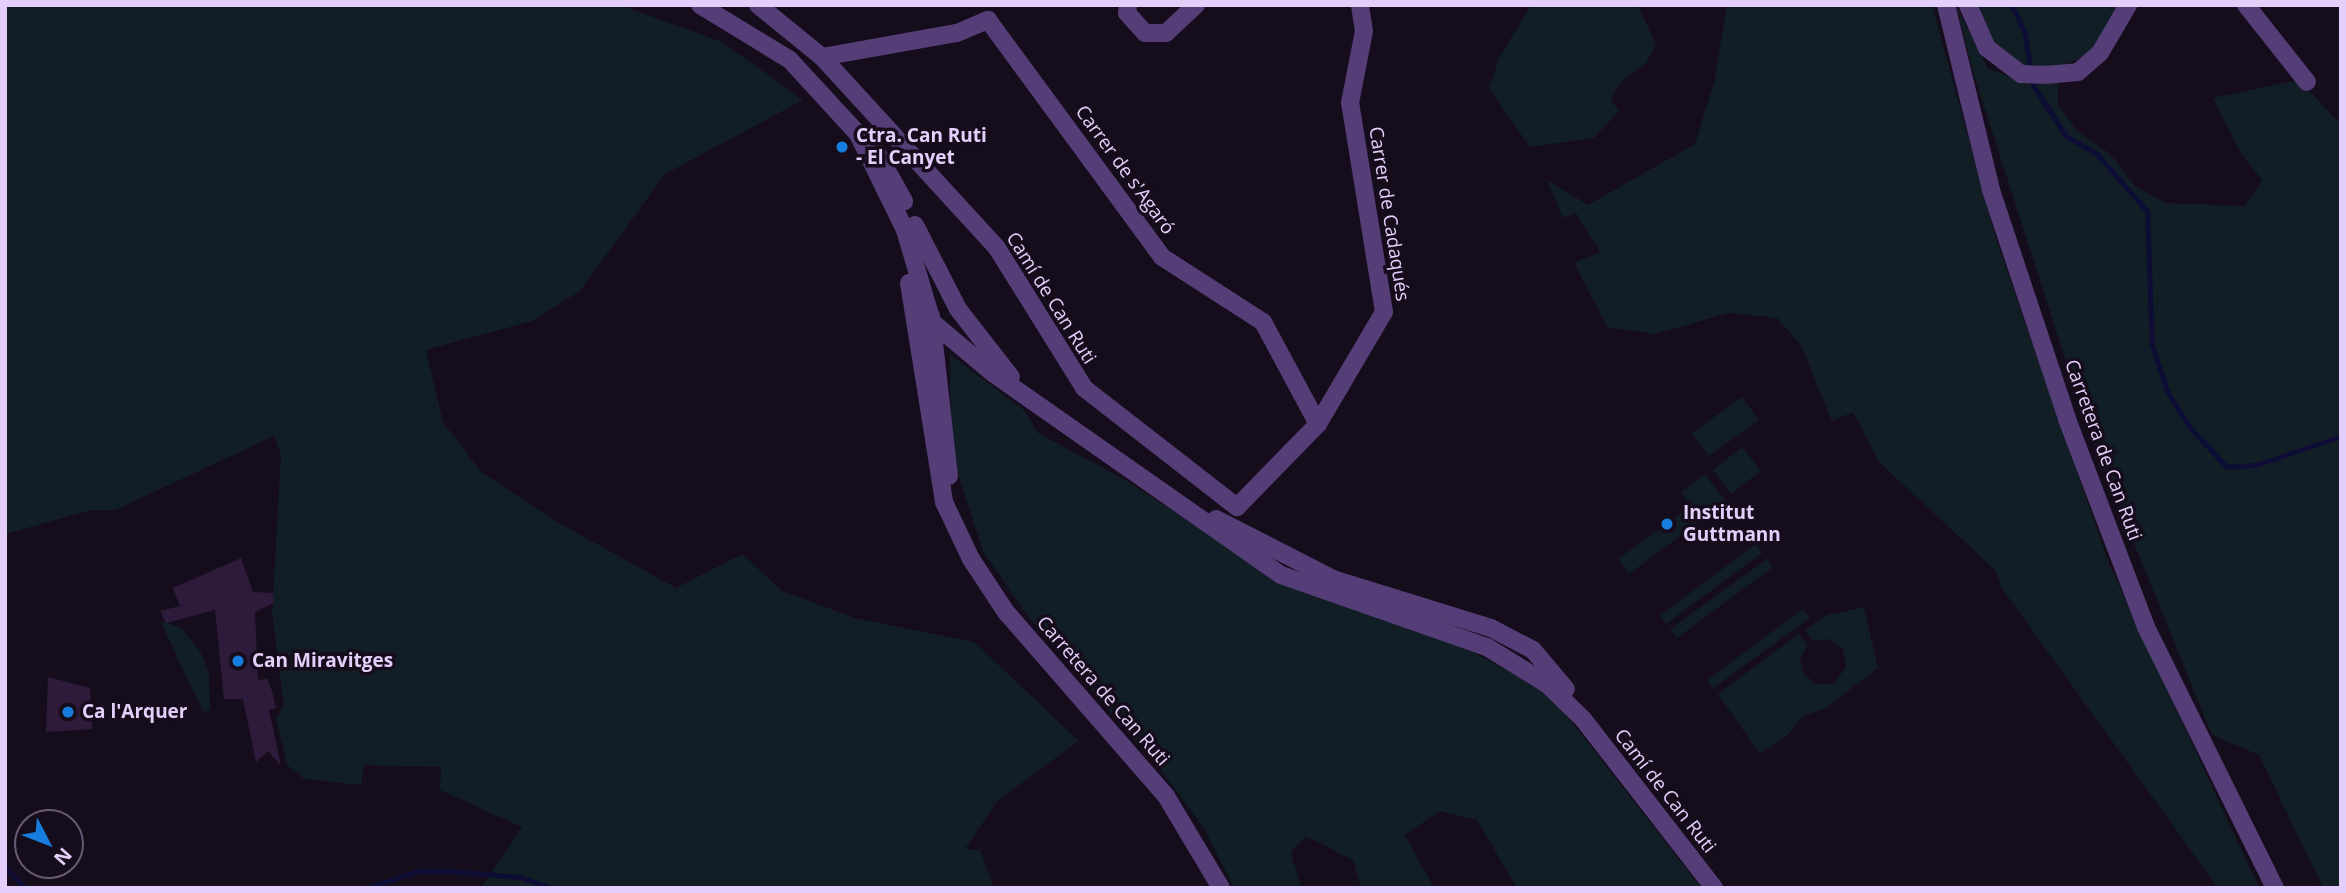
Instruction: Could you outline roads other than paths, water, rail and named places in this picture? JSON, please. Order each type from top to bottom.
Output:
[{"type":"street","name":"Carretera de Can Ruti","points":[[700,5],[790,60],[864,142],[905,230],[933,322]]},
{"type":"street","name":"Camí de Can Ruti","points":[[758,5],[822,57],[997,248],[1078,381],[1237,507]]},
{"type":"street","points":[[1128,5],[1128,13],[1145,33],[1166,33],[1196,5]]},
{"type":"street","name":"Carrer de Cadaqués","points":[[1237,507],[1318,424],[1384,313],[1350,103],[1364,31],[1360,5]]},
{"type":"street","name":"Carretera de Can Ruti","points":[[1946,5],[1991,190],[2067,419],[2146,626],[2275,888]]},
{"type":"street","points":[[1968,5],[1987,48],[2021,74],[2045,75],[2078,72],[2100,52],[2128,5]]},
{"type":"street","points":[[2246,5],[2307,82]]},
{"type":"street","points":[[822,57],[957,33],[993,13]]},
{"type":"street","name":"Carrer de s'Agaró","points":[[993,13],[1162,257],[1263,322],[1318,424]]},
{"type":"street","name":"Carretera de Can Ruti","points":[[864,142],[873,146],[915,225],[933,322],[955,521]]},
{"type":"street","name":"Carretera de Can Ruti","points":[[887,194],[911,290],[939,477],[971,559],[1006,612],[1166,796],[1221,888]]},
{"type":"street","name":"Camí de Can Ruti","points":[[915,225],[958,309],[1019,388]]},
{"type":"street","name":"Camí de Can Ruti","points":[[933,322],[1019,388],[1269,567],[1394,617],[1487,648],[1529,671]]},
{"type":"street","name":"Camí de Can Ruti","points":[[1187,506],[1345,583],[1484,626],[1533,650],[1714,888]]},
{"type":"street","name":"Camí de Can Ruti","points":[[1269,567],[1320,582],[1345,583]]},
{"type":"street","name":"Camí de Can Ruti","points":[[1394,617],[1408,612],[1473,630],[1484,626]]},
{"type":"street","name":"Camí de Can Ruti","points":[[1484,626],[1529,671],[1584,719]]},
{"type":"waterway","points":[[2012,5],[2025,34],[2033,85],[2066,136],[2096,153],[2147,211],[2152,345],[2167,391],[2191,429],[2227,467],[2256,465],[2341,436]]},
{"type":"waterway","points":[[5,868],[26,888]]},
{"type":"waterway","points":[[367,888],[418,871],[520,877],[552,888]]},
{"type":"place","name":"Ctra. Can Ruti - El Canyet","points":[[842,147]]},
{"type":"place","name":"Institut Guttmann","points":[[1667,524]]},
{"type":"place","name":"Can Miravitges","points":[[238,661]]},
{"type":"place","name":"Ca l'Arquer","points":[[68,712]]}]
